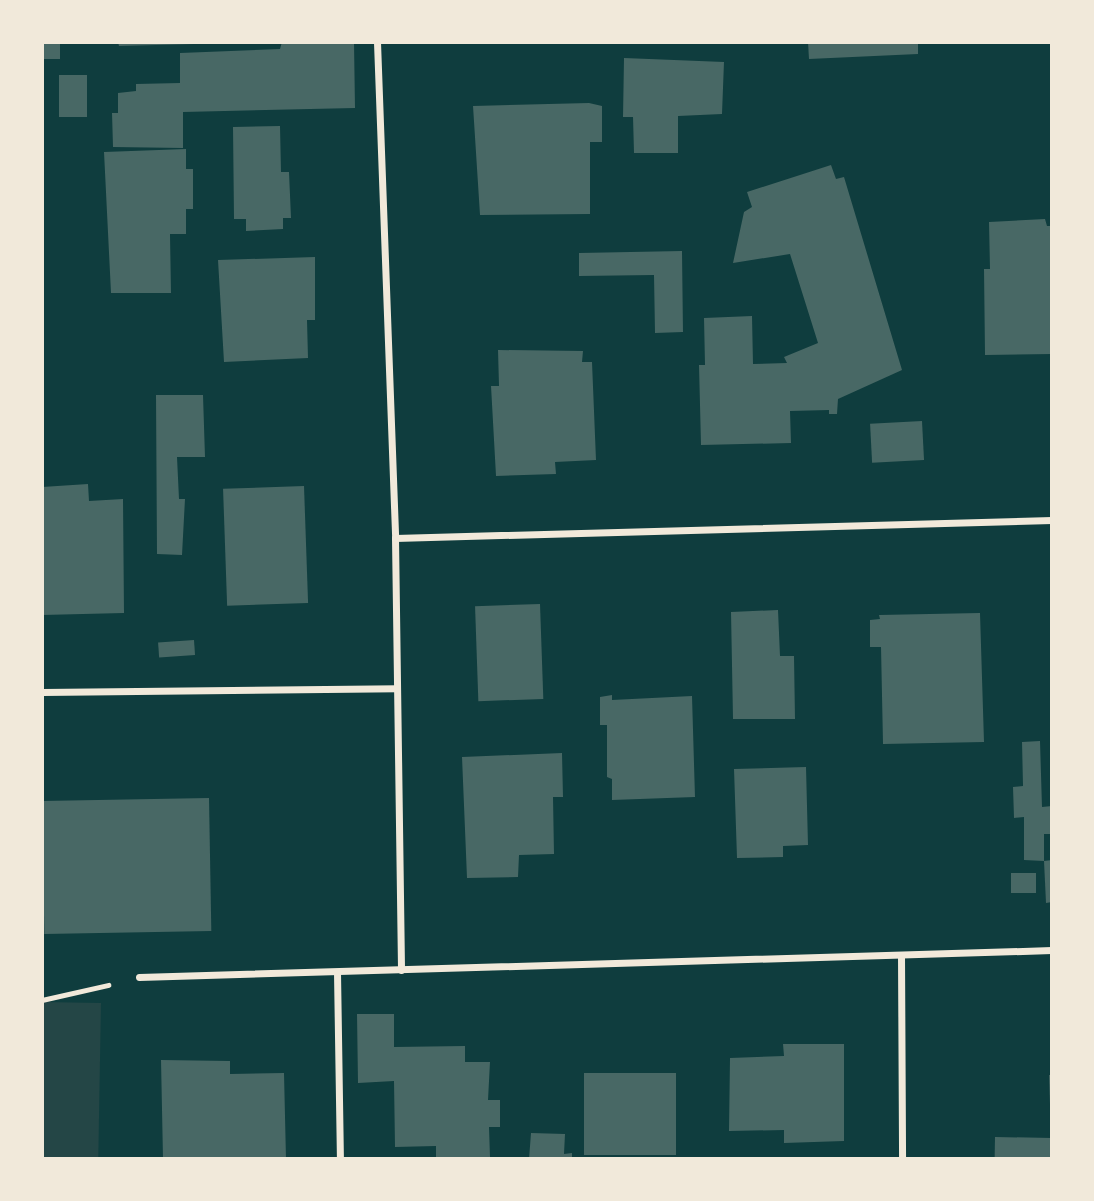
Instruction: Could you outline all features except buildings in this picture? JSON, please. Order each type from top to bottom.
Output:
[{"type":"street","points":[[377,42],[395,538],[401,970]]},
{"type":"street","points":[[395,538],[1052,520]]},
{"type":"street","points":[[42,692],[397,688]]},
{"type":"street","points":[[139,977],[1052,950]]},
{"type":"street","points":[[901,955],[902,1159]]},
{"type":"street","points":[[337,972],[340,1159]]},
{"type":"path","points":[[42,1000],[139,977]]},
{"type":"shaded area","points":[[42,1002],[101,1003],[98,1159],[42,1159]]}]
